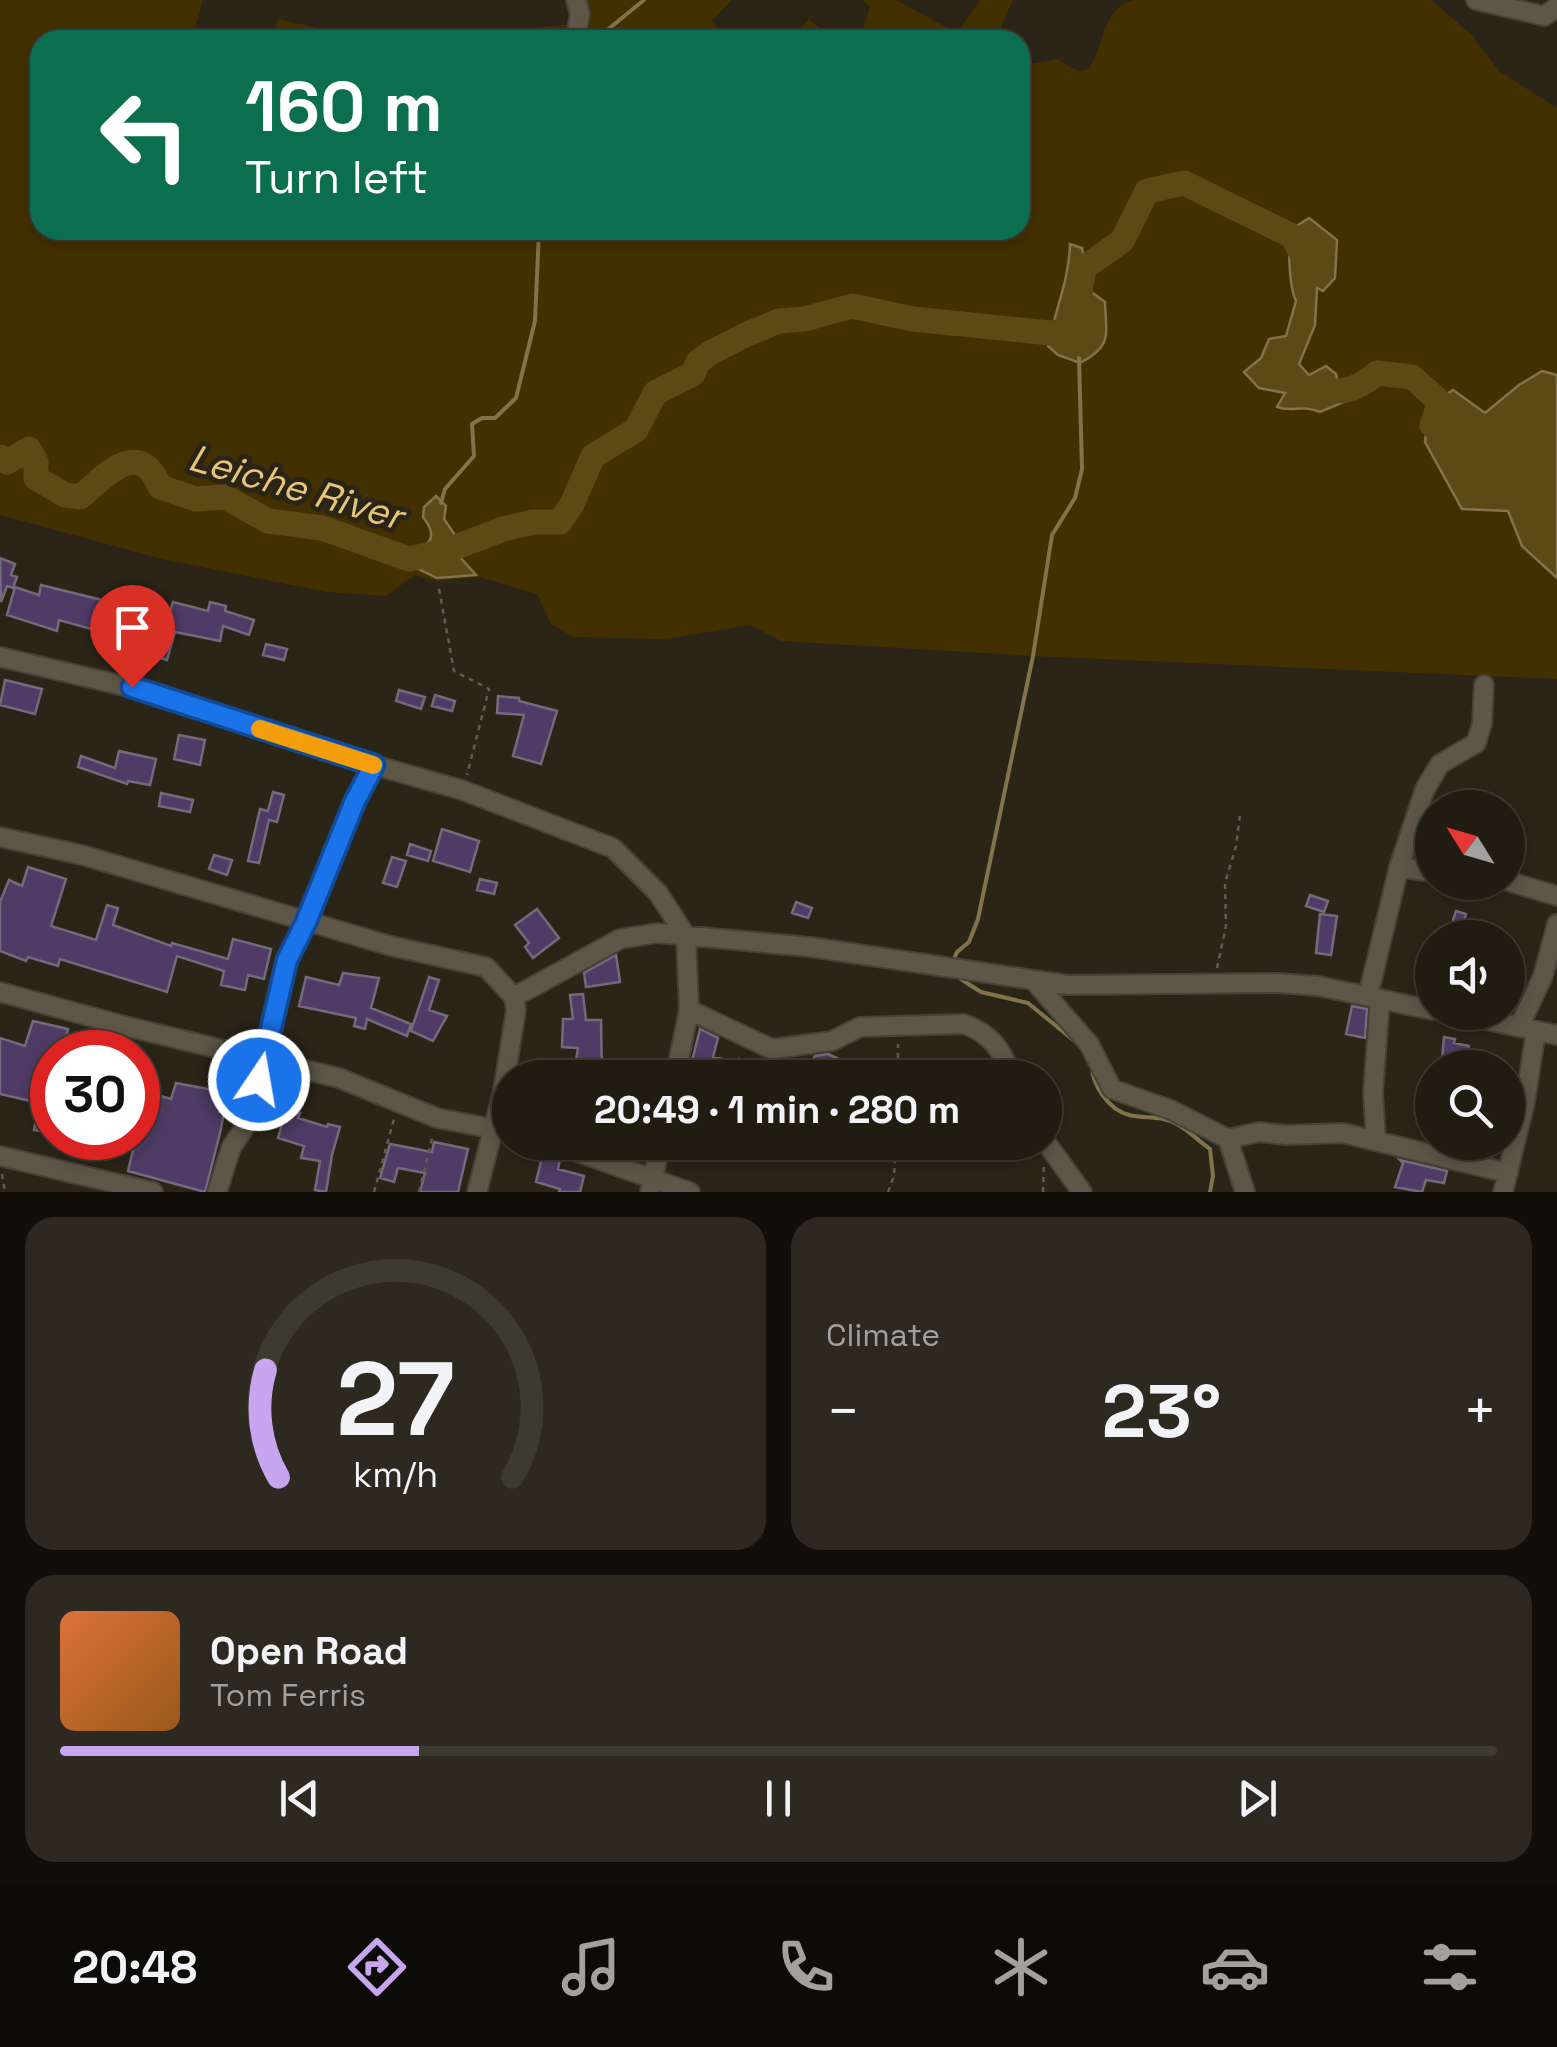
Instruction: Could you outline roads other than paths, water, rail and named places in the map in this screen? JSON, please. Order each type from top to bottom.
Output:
[{"type":"street","points":[[576,0],[580,14],[577,30]]},
{"type":"street","points":[[1476,0],[1544,16],[1557,7]]},
{"type":"street","points":[[0,657],[159,694],[462,790],[613,848],[658,893],[686,936],[689,1010],[679,1060]]},
{"type":"street","points":[[1376,1140],[1374,997],[1398,867],[1435,771],[1476,743],[1482,724],[1484,685]]},
{"type":"street","points":[[217,1192],[230,1148],[244,1128],[254,1102],[287,960],[374,765]]},
{"type":"street","points":[[0,837],[82,855],[391,946],[486,966],[514,997],[510,1060]]},
{"type":"street","points":[[1398,867],[1415,870]]},
{"type":"street","points":[[1525,886],[1557,896]]},
{"type":"street","points":[[1503,1192],[1525,1102],[1528,1028],[1557,924]]},
{"type":"street","points":[[514,997],[620,938],[638,934],[810,947],[1035,982],[1098,987],[1318,986],[1415,1006]]},
{"type":"street","points":[[1035,982],[1089,1044],[1112,1089],[1171,1110],[1228,1139],[1259,1132],[1343,1132],[1508,1172]]},
{"type":"street","points":[[0,992],[338,1078],[437,1118],[492,1128]]},
{"type":"street","points":[[689,1010],[772,1050],[832,1041],[860,1027],[964,1024],[979,1029],[999,1049],[1003,1060]]},
{"type":"street","points":[[1525,1027],[1557,1035]]},
{"type":"street","points":[[1228,1139],[1245,1192]]},
{"type":"street","points":[[477,1192],[492,1155]]},
{"type":"street","points":[[0,1158],[154,1192]]},
{"type":"street","points":[[592,1160],[652,1186],[690,1192]]},
{"type":"street","points":[[652,1186],[657,1160]]},
{"type":"street","points":[[1059,1160],[1082,1192]]},
{"type":"waterway","points":[[607,30],[644,0]]},
{"type":"waterway","points":[[0,457],[7,462],[29,449],[36,462],[36,478],[65,495],[80,497],[122,465],[142,464],[160,487],[196,499],[225,497],[268,521],[322,528],[409,559],[446,551],[503,529],[533,522],[560,522],[593,456],[636,430],[655,393],[693,374],[698,362],[710,353],[779,321],[805,319],[852,306],[913,319],[1050,333],[1069,330],[1081,308],[1080,287],[1085,267],[1122,241],[1147,191],[1184,183],[1292,236],[1308,265]]},
{"type":"waterway","points":[[441,503],[445,489],[474,456],[472,424],[482,418],[495,418],[516,398],[535,321],[539,240]]},
{"type":"waterway","points":[[953,961],[969,942],[978,919],[1033,656],[1052,535],[1075,498],[1082,469],[1079,358]]},
{"type":"waterway","name":"Leiche River","points":[[1312,388],[1347,390],[1377,373],[1412,377],[1440,402],[1432,425],[1436,429]]},
{"type":"waterway","points":[[956,976],[981,992],[1028,1003],[1077,1043]]},
{"type":"waterway","points":[[1092,1066],[1098,1089],[1115,1108],[1129,1115],[1171,1121],[1210,1149],[1210,1192]]}]
